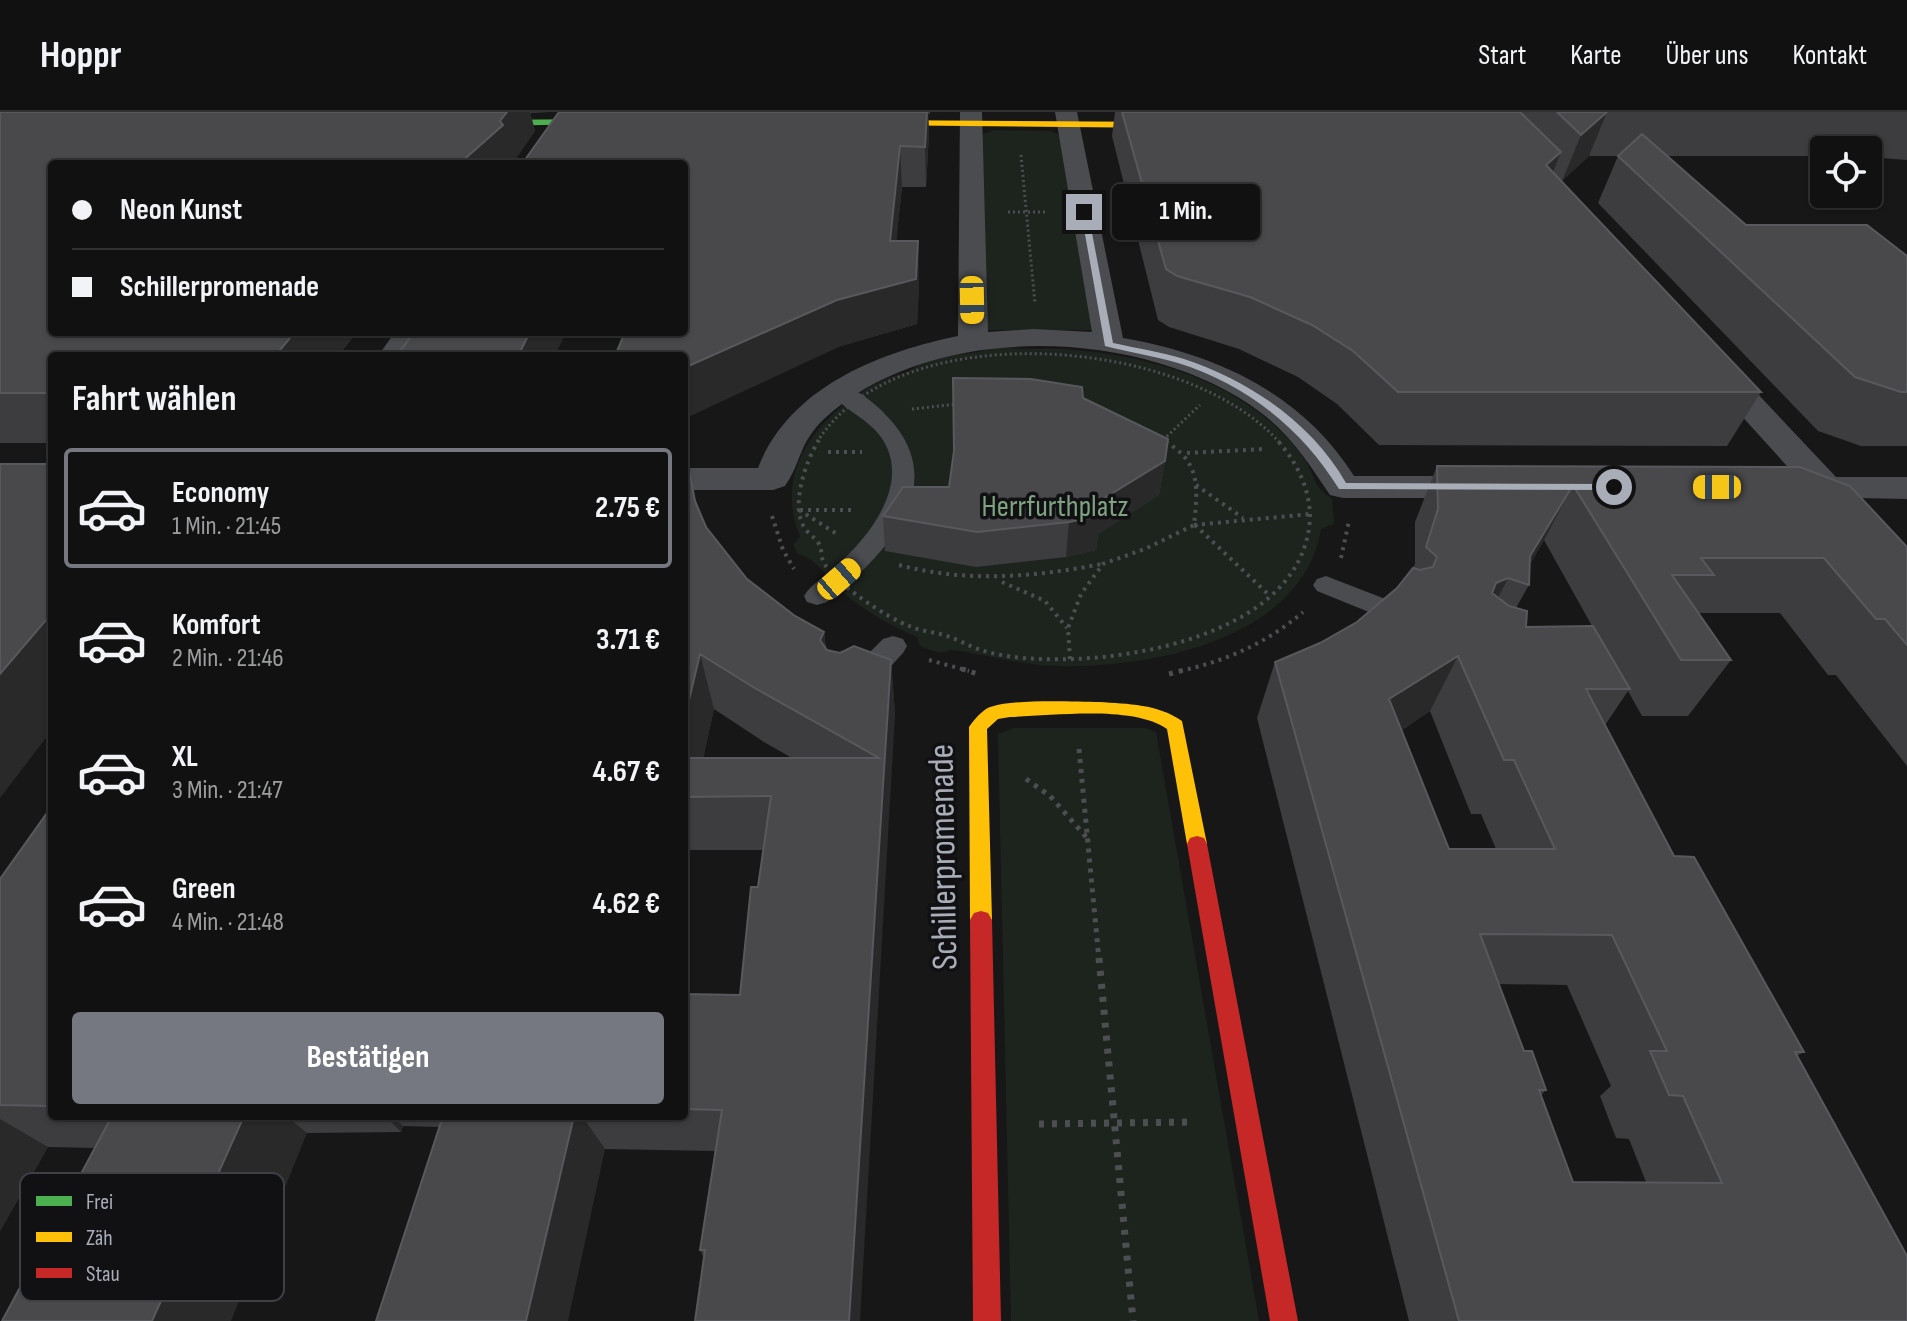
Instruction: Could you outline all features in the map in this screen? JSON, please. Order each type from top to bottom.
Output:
[{"type":"street","points":[[454,123],[560,117],[636,122]]},
{"type":"street","points":[[540,145],[560,117]]},
{"type":"street","points":[[971,118],[973,344]]},
{"type":"street","points":[[1067,118],[1109,344]]},
{"type":"street","points":[[852,123],[1067,118],[1185,125]]},
{"type":"street","points":[[688,479],[773,479],[782,452],[798,428],[907,359],[973,344],[1052,339],[1109,344],[1182,362],[1257,396],[1302,431],[1332,467],[1343,487],[1518,487]]},
{"type":"street","points":[[1695,346],[1907,575]]},
{"type":"street","points":[[1767,487],[1907,488]]},
{"type":"street","name":"Schillerpromenade","points":[[987,1321],[978,727],[983,719],[994,712],[1143,710],[1170,718],[1176,726],[1284,1321]]},
{"type":"lane","points":[[817,596],[869,551],[895,510],[906,479],[900,452],[880,418],[849,396]]},
{"type":"lane","points":[[1326,585],[1396,614]]},
{"type":"lane","points":[[845,694],[893,646]]},
{"type":"path","points":[[1021,150],[1036,311]]},
{"type":"path","points":[[996,212],[1051,212]]},
{"type":"path","points":[[1040,353],[1045,363]]},
{"type":"path","points":[[839,579],[903,623],[956,640],[965,646],[1001,655],[1070,659],[1123,654],[1187,640],[1237,618],[1270,596],[1287,579],[1303,552],[1311,514],[1301,472],[1290,451],[1251,415],[1210,390],[1168,373],[1126,362],[1089,355],[1040,353],[980,358],[910,374],[849,396]]},
{"type":"path","points":[[1163,440],[1183,423],[1210,390]]},
{"type":"path","points":[[900,452],[811,452],[880,418],[921,407],[961,404]]},
{"type":"path","points":[[1151,436],[1187,453],[1230,449],[1269,450]]},
{"type":"path","points":[[1279,450],[1290,451]]},
{"type":"path","points":[[1187,453],[1196,485],[1194,525],[1270,596]]},
{"type":"path","points":[[1196,485],[1243,518]]},
{"type":"path","points":[[895,510],[799,510],[869,551],[914,570],[944,576],[998,580],[1103,564],[1159,543],[1194,525],[1311,514]]},
{"type":"path","points":[[1070,659],[1068,628],[1081,594],[1103,564]]},
{"type":"path","points":[[998,580],[1045,601],[1068,628]]},
{"type":"path","points":[[925,659],[989,677]]},
{"type":"path","points":[[1157,677],[1212,663]]},
{"type":"path","points":[[1077,735],[1133,1321]]},
{"type":"path","points":[[1023,777],[1050,796],[1087,839]]},
{"type":"path","points":[[1037,1124],[1197,1122]]},
{"type":"green space","points":[[995,130],[1050,131],[1062,136],[1093,330],[986,330],[980,135]]},
{"type":"green space","name":"Herrfurthplatz","points":[[996,346],[1089,351],[1140,360],[1214,385],[1271,422],[1290,440],[1322,491],[1332,498],[1334,524],[1321,529],[1308,567],[1285,598],[1254,622],[1217,640],[1176,653],[1093,666],[1043,665],[954,650],[937,652],[920,646],[917,637],[859,605],[844,594],[820,567],[798,554],[793,545],[800,536],[793,511],[792,487],[808,444],[822,425],[860,393],[910,370],[924,359],[979,352]]},
{"type":"green space","points":[[1014,728],[1145,728],[1156,732],[1259,1321],[1011,1321],[998,734]]},
{"type":"building","points":[[0,112],[507,112],[500,121],[503,125],[464,160],[48,160],[48,336],[292,336],[278,352],[48,352],[48,393],[0,393]]},
{"type":"building","points":[[559,112],[927,112],[925,147],[900,146],[890,241],[918,241],[916,279],[837,300],[688,366],[688,352],[617,352],[623,336],[688,336],[688,160],[525,160]]},
{"type":"building","points":[[1122,112],[1520,112],[1561,152],[1546,165],[1761,392],[1398,392],[1353,351],[1312,325],[1250,297],[1177,276],[1166,269]]},
{"type":"building","points":[[1557,112],[1607,112],[1581,135]]},
{"type":"building","points":[[1642,134],[1746,225],[1867,225],[1907,256],[1907,392],[1855,377],[1618,156]]},
{"type":"building","points":[[411,336],[528,336],[520,352],[400,352]]},
{"type":"building","points":[[953,378],[1031,379],[1082,387],[1083,398],[1168,439],[1165,461],[1098,502],[1100,516],[977,532],[883,516],[903,487],[949,487],[954,451]]},
{"type":"building","points":[[0,464],[48,464],[48,618],[0,674]]},
{"type":"building","points":[[688,465],[695,501],[706,527],[747,579],[795,616],[824,632],[820,640],[827,650],[840,653],[854,646],[891,660],[849,1321],[695,1321],[705,1250],[700,1250],[722,1110],[688,1109],[688,994],[740,995],[751,887],[758,887],[771,796],[688,797],[688,758],[879,758],[700,654],[688,704]]},
{"type":"building","points":[[1437,466],[1800,467],[1850,486],[1907,547],[1907,645],[1885,619],[1876,619],[1824,558],[1701,558],[1714,575],[1672,575],[1731,660],[1681,660],[1573,485],[1530,556],[1529,585],[1508,578],[1496,583],[1492,593],[1509,606],[1527,611],[1526,627],[1593,626],[1630,689],[1586,689],[1674,856],[1694,857],[1804,1052],[1795,1052],[1907,1256],[1907,1321],[1459,1321],[1275,662],[1320,643],[1357,622],[1397,588],[1413,568],[1433,567],[1437,557],[1426,547],[1438,509]],"holes":[[[1458,656],[1504,760],[1514,760],[1555,849],[1449,849],[1389,699]],[[1480,934],[1612,935],[1667,1051],[1650,1051],[1669,1095],[1683,1096],[1722,1183],[1573,1182],[1539,1090],[1546,1090],[1532,1051],[1524,1051]]]},
{"type":"building","points":[[48,812],[48,1106],[0,1105],[0,879]]},
{"type":"building","points":[[110,1120],[242,1120],[218,1173],[81,1173]]},
{"type":"building","points":[[442,1120],[573,1120],[526,1321],[376,1321]]},
{"type":"building","points":[[20,1287],[20,1301],[161,1301],[152,1321],[2,1321]]},
{"type":"traffic: fast","points":[[473,123],[612,122]]},
{"type":"traffic: slow","points":[[869,123],[1172,125]]},
{"type":"traffic: slow","points":[[981,920],[978,727],[992,714],[1010,710],[1099,709],[1147,713],[1165,718],[1176,726],[1197,844]]},
{"type":"traffic: jam","points":[[1197,844],[1284,1321]]},
{"type":"traffic: jam","points":[[981,920],[987,1321]]},
{"type":"route","points":[[1084,212],[1109,344],[1182,362],[1241,386],[1275,408],[1302,431],[1332,467],[1343,487],[1614,487]]}]
